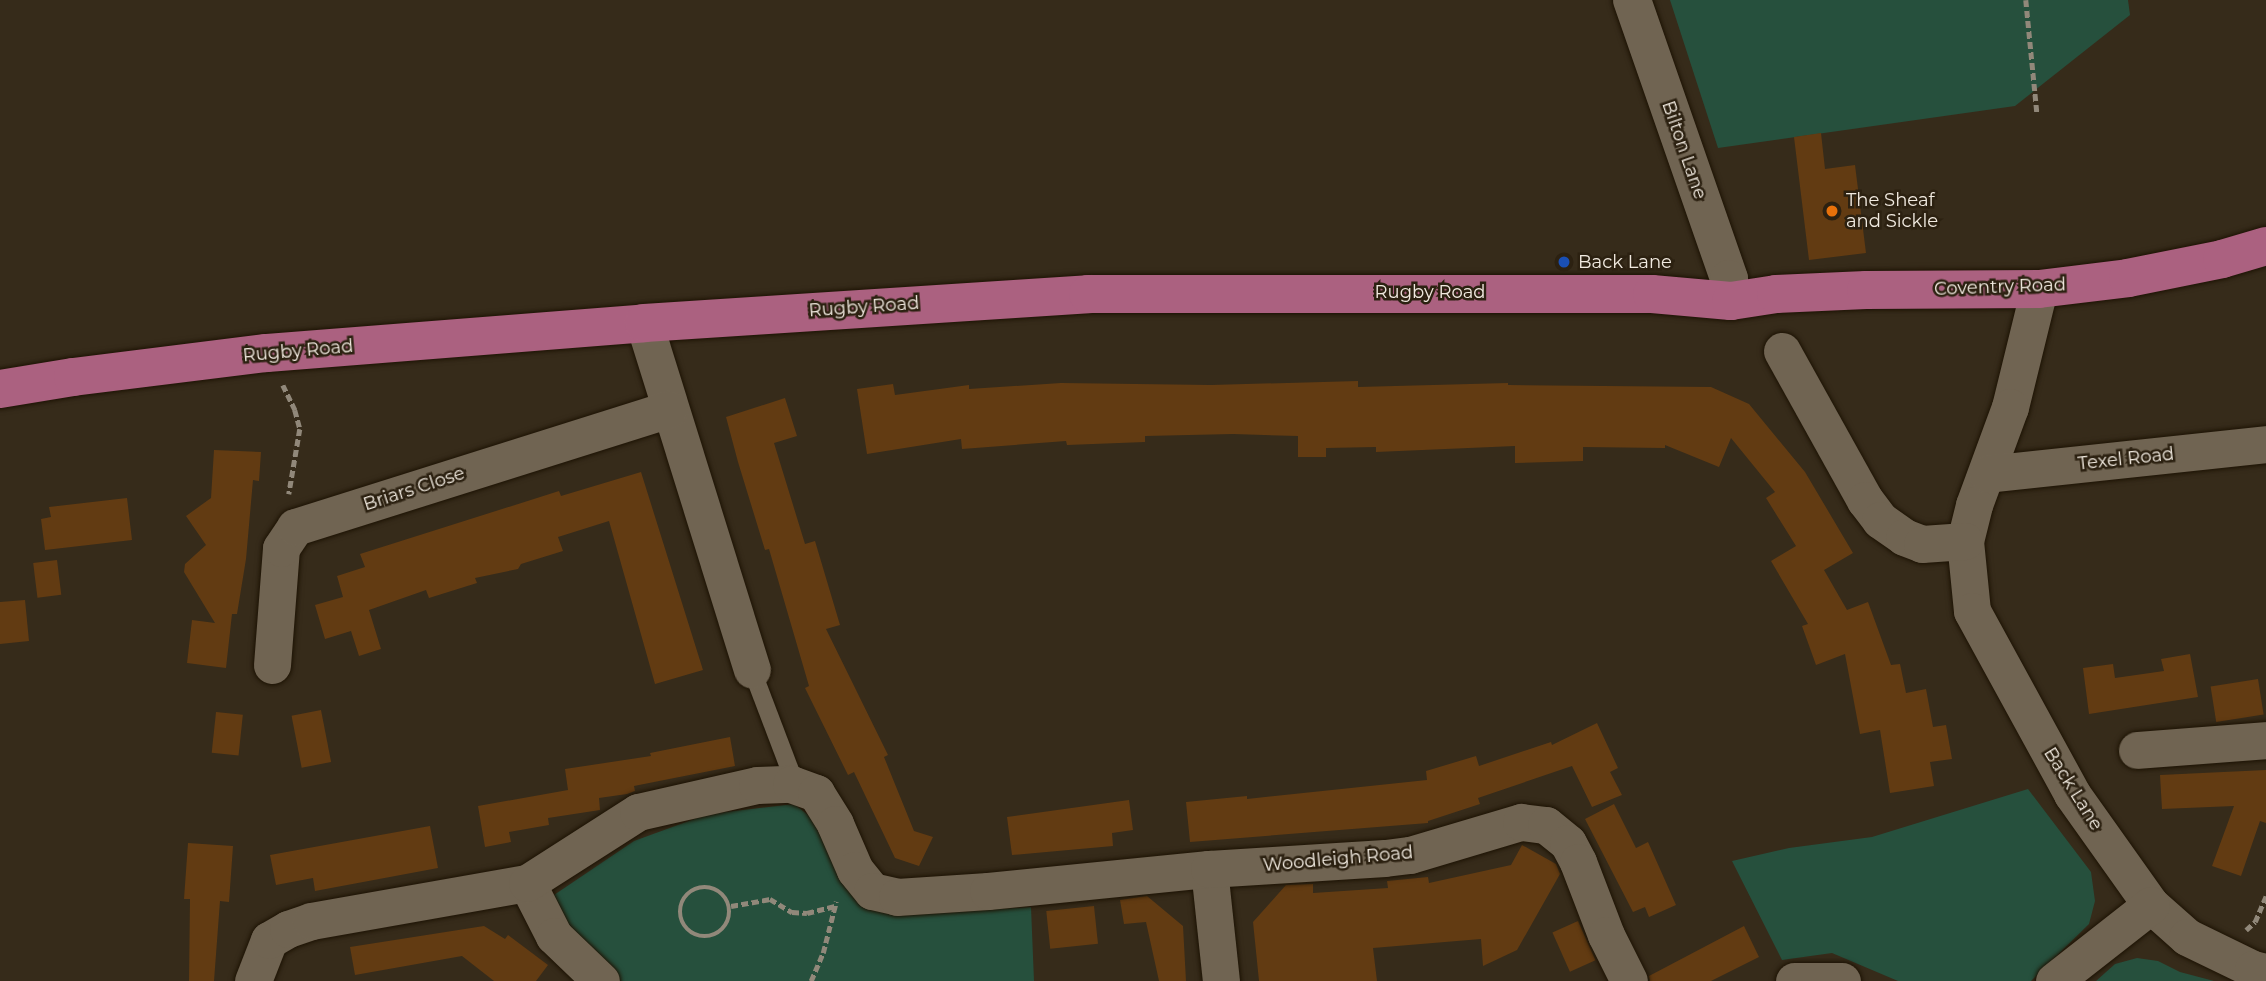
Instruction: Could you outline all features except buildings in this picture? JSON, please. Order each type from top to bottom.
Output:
[{"type":"main road","name":"Coventry Road","points":[[1731,301],[1776,294],[1866,290],[2039,289],[2128,278],[2222,259],[2266,246]]},
{"type":"main road","name":"Rugby Road","points":[[0,389],[73,377],[267,353],[644,323],[1088,294],[1610,294],[1731,301]]},
{"type":"street","name":"Bilton Lane","points":[[1632,0],[1728,279],[1731,301]]},
{"type":"street","name":"Back Lane","points":[[2039,289],[2010,407],[1974,505],[1965,541],[1972,611],[2072,794],[2151,905],[2187,937],[2253,970],[2266,972]]},
{"type":"street","points":[[644,323],[752,670]]},
{"type":"street","points":[[1782,351],[1865,500],[1880,520],[1904,537],[1922,544],[1965,541]]},
{"type":"street","name":"Briars Close","points":[[281,548],[295,527],[669,409]]},
{"type":"street","name":"Texel Road","points":[[1987,474],[2266,444]]},
{"type":"street","points":[[272,665],[281,548]]},
{"type":"street","points":[[2137,750],[2266,740]]},
{"type":"street","points":[[253,981],[268,940],[288,929],[311,921],[527,883],[638,812],[757,785],[796,786]]},
{"type":"street","name":"Woodleigh Road","points":[[796,786],[816,793],[835,824],[855,870],[872,891],[916,897],[1209,869],[1398,857],[1521,822],[1546,825],[1559,834],[1573,853],[1606,935],[1629,981]]},
{"type":"street","points":[[1209,869],[1220,981]]},
{"type":"street","points":[[527,883],[554,936],[601,981]]},
{"type":"street","points":[[2054,981],[2151,905]]},
{"type":"street","points":[[1794,981],[1842,981]]},
{"type":"lane","points":[[752,670],[796,786]]},
{"type":"path","points":[[2026,0],[2037,112]]},
{"type":"path","points":[[278,377],[295,410],[300,429],[281,548]]},
{"type":"path","points":[[707,888],[718,891],[731,906],[726,927],[714,936],[702,938],[686,926],[679,912],[682,900],[688,892],[707,888]]},
{"type":"path","points":[[811,981],[836,906],[836,892]]},
{"type":"path","points":[[2255,922],[2266,896]]},
{"type":"path","points":[[731,906],[770,899],[792,912],[807,913],[836,906]]},
{"type":"green space","points":[[1670,0],[2128,0],[2130,15],[2015,106],[1718,148]]},
{"type":"green space","points":[[2028,789],[2091,872],[2095,901],[2089,924],[2031,981],[1898,981],[1832,953],[1782,960],[1732,861],[1789,848],[1872,837]]},
{"type":"green space","points":[[794,804],[821,825],[877,909],[909,915],[1031,907],[1034,981],[618,981],[567,934],[551,897],[634,841],[708,814]]},
{"type":"green space","points":[[2137,958],[2158,961],[2180,972],[2214,981],[2096,981],[2115,964]]},
{"type":"place","name":"The Sheaf and Sickle","points":[[1832,211]]},
{"type":"place","name":"Back Lane","points":[[1564,262]]}]
